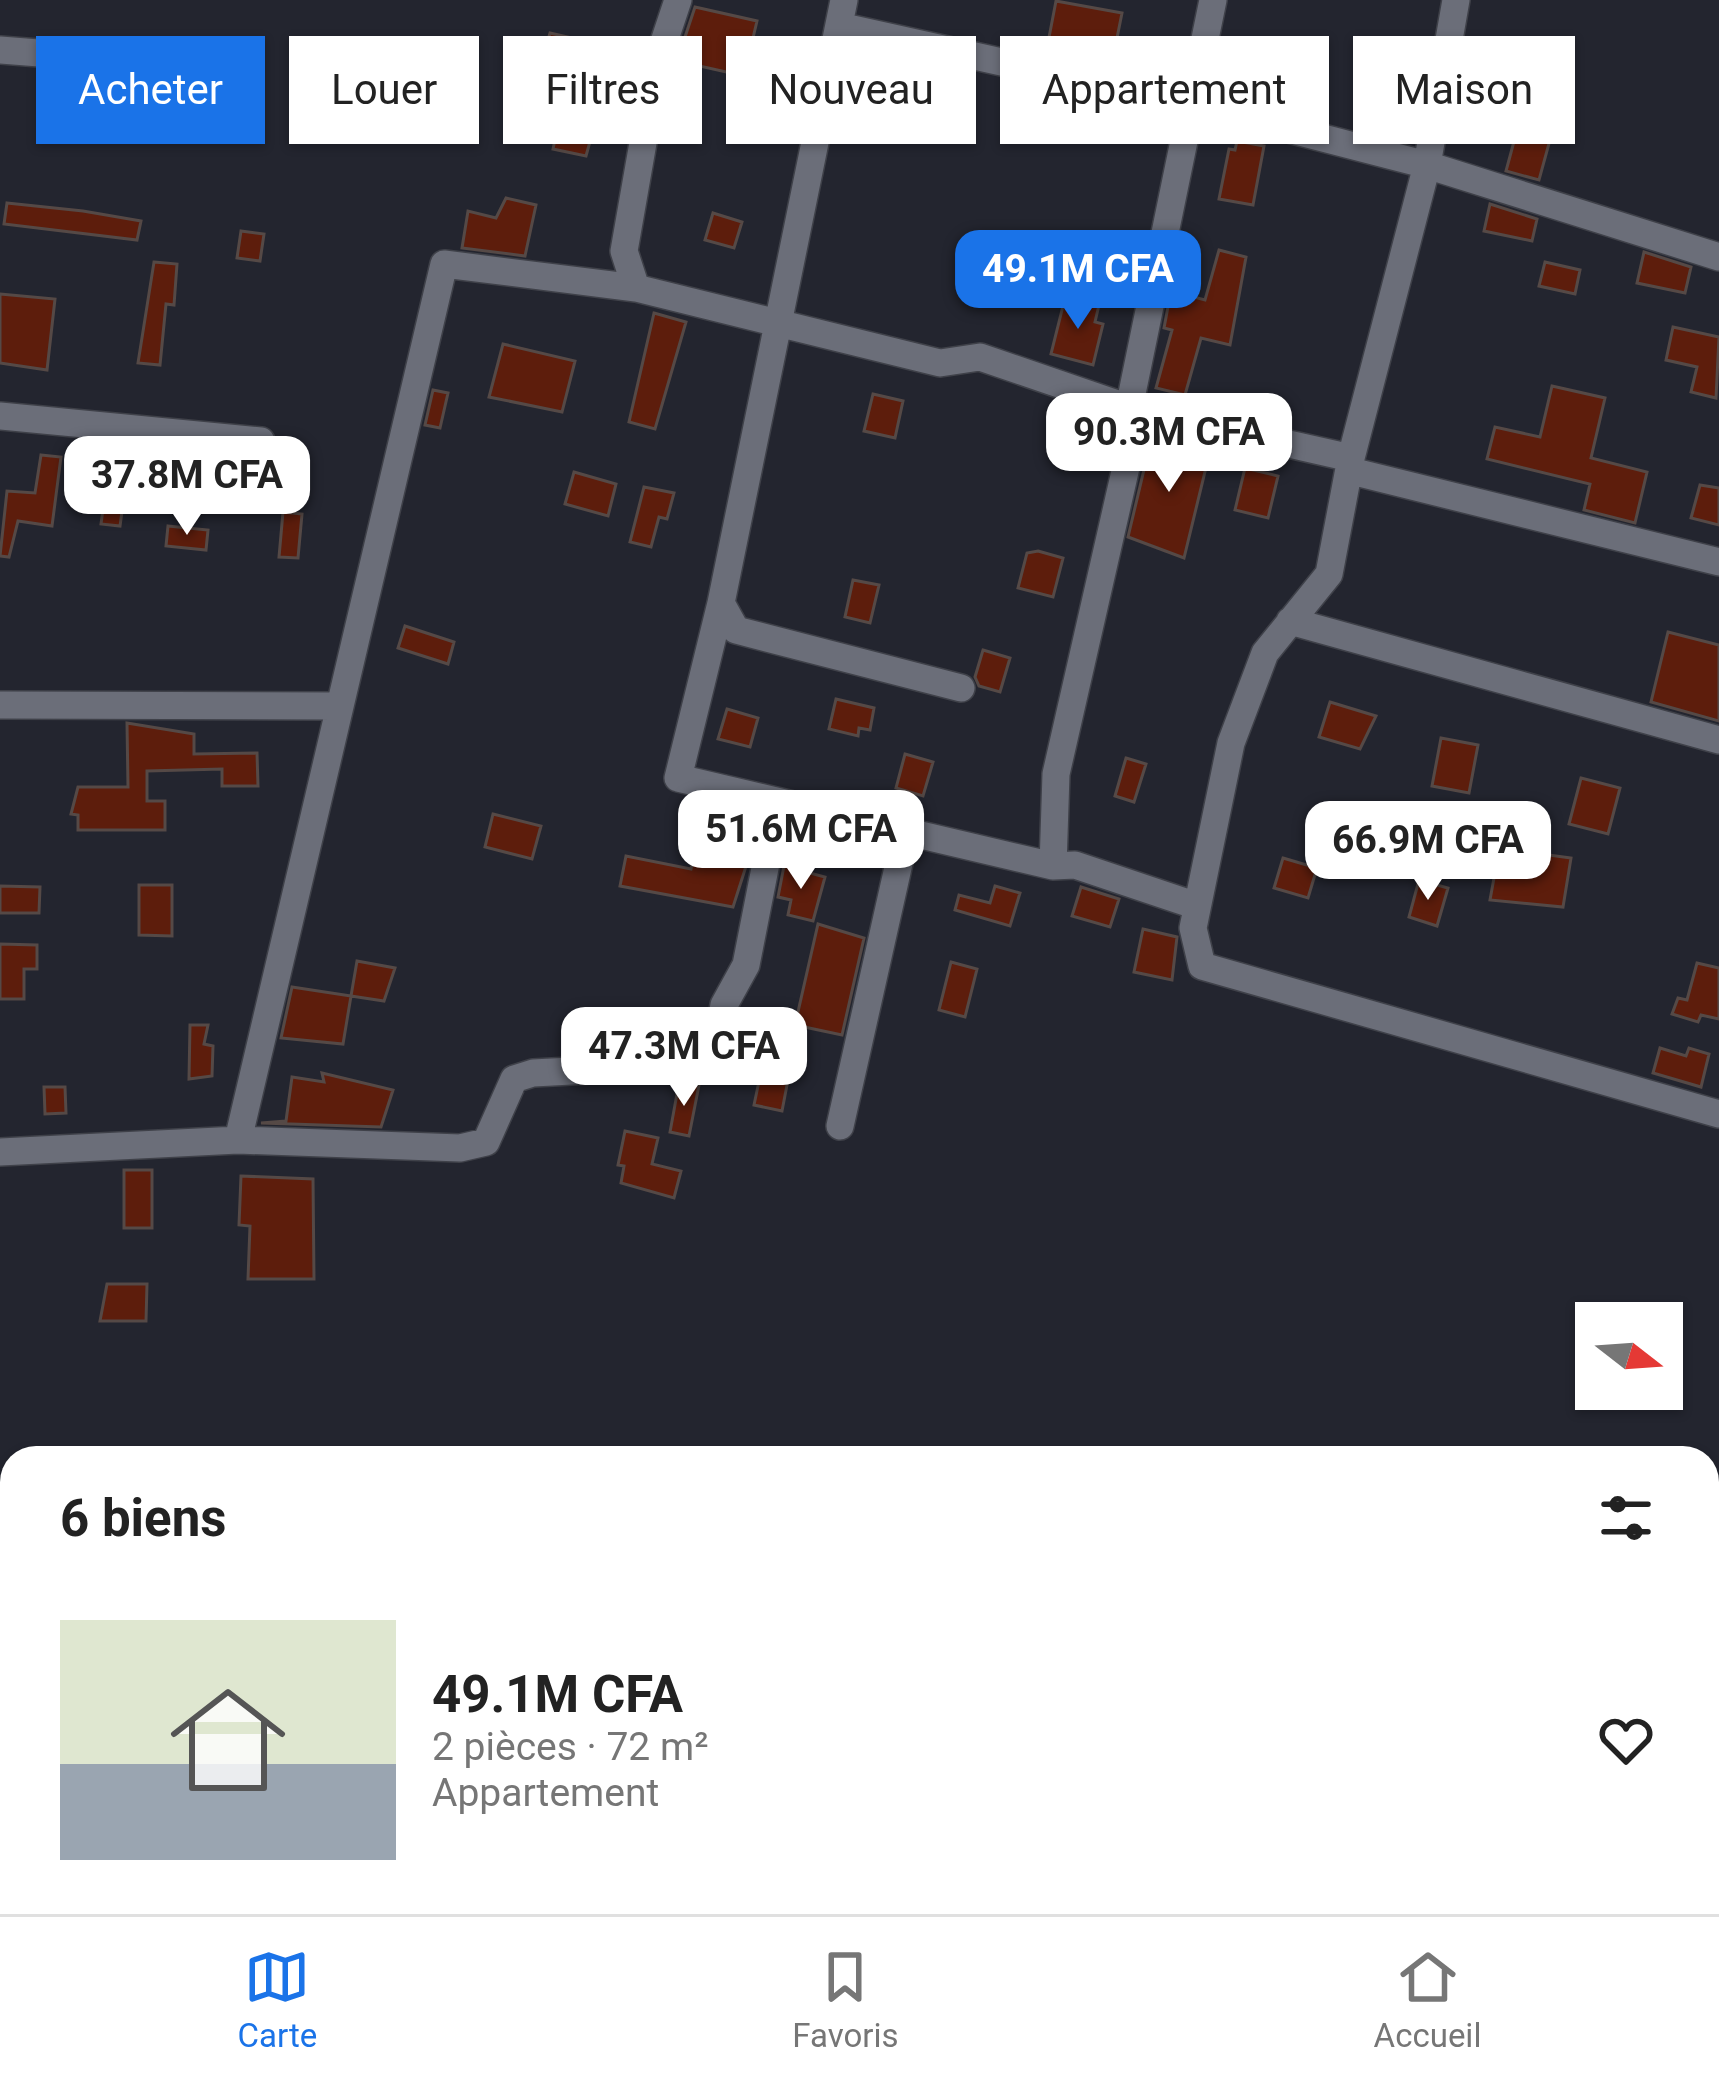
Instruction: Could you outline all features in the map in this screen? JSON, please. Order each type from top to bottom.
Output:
[{"type":"street","points":[[636,288],[623,251],[657,63],[678,0]]},
{"type":"street","points":[[1206,36],[1214,0]]},
{"type":"street","points":[[1456,0],[1427,165],[1351,464],[1329,574],[1265,653],[1232,743],[1193,928],[1202,966],[1719,1114]]},
{"type":"street","points":[[1000,54],[842,13],[721,603],[679,778],[1054,866],[1075,865],[1197,906]]},
{"type":"street","points":[[0,52],[36,54]]},
{"type":"street","points":[[1329,140],[1427,165],[1719,257]]},
{"type":"street","points":[[1054,866],[1056,774],[1184,144]]},
{"type":"street","points":[[238,1140],[283,966],[444,264],[636,288],[940,363],[980,357],[1134,409],[1719,562]]},
{"type":"street","points":[[0,416],[261,441]]},
{"type":"street","points":[[721,603],[736,630],[961,688]]},
{"type":"street","points":[[1290,621],[1719,740]]},
{"type":"street","points":[[0,705],[339,706]]},
{"type":"street","points":[[0,1152],[238,1140],[460,1148],[486,1142],[514,1079],[533,1073],[686,1065],[715,1053],[724,1004],[746,964],[778,802]]},
{"type":"street","points":[[840,1126],[906,832]]},
{"type":"building","points":[[1056,1],[1122,13],[1117,36],[1049,36]]},
{"type":"building","points":[[695,7],[757,21],[753,36],[726,36],[726,72],[702,67],[702,36],[685,36]]},
{"type":"building","points":[[554,144],[589,144],[586,156],[553,149]]},
{"type":"building","points":[[1236,144],[1264,146],[1253,205],[1219,199],[1229,149],[1235,150]]},
{"type":"building","points":[[1513,144],[1549,144],[1539,180],[1506,171]]},
{"type":"building","points":[[506,198],[536,205],[525,256],[462,248],[468,211],[496,218]]},
{"type":"building","points":[[7,203],[141,221],[137,240],[4,224]]},
{"type":"building","points":[[1490,204],[1537,219],[1532,241],[1484,231]]},
{"type":"building","points":[[713,213],[742,222],[734,248],[705,240]]},
{"type":"building","points":[[241,231],[264,234],[260,261],[237,258]]},
{"type":"building","points":[[1219,250],[1246,257],[1230,345],[1201,338],[1185,395],[1156,388],[1172,330],[1164,328],[1171,291],[1205,300]]},
{"type":"building","points":[[1644,252],[1691,267],[1685,293],[1637,283]]},
{"type":"building","points":[[154,262],[177,264],[174,305],[166,304],[160,365],[138,363]]},
{"type":"building","points":[[1545,262],[1580,270],[1575,294],[1539,286]]},
{"type":"building","points":[[0,294],[55,299],[47,370],[0,363]]},
{"type":"building","points":[[1065,298],[1099,305],[1095,322],[1103,324],[1093,365],[1051,354]]},
{"type":"building","points":[[654,313],[686,322],[655,429],[629,422]]},
{"type":"building","points":[[1673,327],[1719,337],[1716,398],[1691,392],[1697,367],[1666,360]]},
{"type":"building","points":[[503,344],[575,361],[562,412],[489,397]]},
{"type":"building","points":[[1552,386],[1605,398],[1591,458],[1647,472],[1635,523],[1584,510],[1590,484],[1487,459],[1495,427],[1540,437]]},
{"type":"building","points":[[433,390],[448,393],[440,428],[425,425]]},
{"type":"building","points":[[873,394],[903,401],[895,438],[864,431]]},
{"type":"building","points":[[1152,436],[1211,447],[1184,558],[1128,537]]},
{"type":"building","points":[[41,455],[61,457],[52,526],[18,521],[9,557],[0,556],[7,491],[35,493]]},
{"type":"building","points":[[1245,468],[1278,476],[1268,518],[1235,510]]},
{"type":"building","points":[[574,472],[616,484],[608,516],[565,504]]},
{"type":"building","points":[[1700,485],[1719,488],[1719,525],[1691,518]]},
{"type":"building","points":[[106,487],[125,490],[120,526],[101,524]]},
{"type":"building","points":[[644,487],[674,493],[667,519],[659,517],[651,547],[630,542]]},
{"type":"building","points":[[283,512],[302,514],[298,558],[279,557]]},
{"type":"building","points":[[168,526],[208,530],[206,550],[166,546]]},
{"type":"building","points":[[1027,553],[1063,558],[1053,597],[1018,588]]},
{"type":"building","points":[[853,580],[879,585],[870,623],[845,617]]},
{"type":"building","points":[[405,626],[454,642],[448,664],[398,648]]},
{"type":"building","points":[[1668,632],[1719,645],[1719,721],[1651,702]]},
{"type":"building","points":[[983,650],[1010,658],[1000,692],[979,686],[975,677]]},
{"type":"building","points":[[836,699],[874,708],[870,730],[859,728],[858,736],[829,729]]},
{"type":"building","points":[[1330,702],[1376,716],[1360,749],[1319,737]]},
{"type":"building","points":[[727,709],[758,718],[750,747],[718,739]]},
{"type":"building","points":[[127,723],[194,734],[194,754],[257,753],[258,786],[222,786],[222,769],[147,771],[147,801],[165,801],[165,830],[78,830],[78,815],[71,814],[78,787],[128,787]]},
{"type":"building","points":[[1441,738],[1478,745],[1469,793],[1432,786]]},
{"type":"building","points":[[905,754],[933,762],[923,796],[896,788]]},
{"type":"building","points":[[1126,758],[1146,764],[1134,802],[1115,796]]},
{"type":"building","points":[[1581,778],[1620,788],[1608,834],[1569,824]]},
{"type":"building","points":[[493,814],[541,826],[532,859],[485,847]]},
{"type":"building","points":[[696,846],[749,857],[733,907],[620,886],[626,856],[691,869]]},
{"type":"building","points":[[1534,853],[1571,858],[1563,907],[1490,900],[1496,867],[1531,874]]},
{"type":"building","points":[[1283,858],[1317,868],[1308,898],[1274,888]]},
{"type":"building","points":[[784,866],[825,877],[813,921],[788,915],[791,900],[778,897]]},
{"type":"building","points":[[1419,880],[1448,888],[1437,926],[1409,917]]},
{"type":"building","points":[[139,885],[172,885],[172,936],[139,935]]},
{"type":"building","points":[[0,886],[40,887],[39,913],[0,913]]},
{"type":"building","points":[[995,886],[1020,893],[1010,926],[955,910],[959,895],[990,903]]},
{"type":"building","points":[[1081,887],[1119,899],[1110,927],[1072,916]]},
{"type":"building","points":[[818,924],[864,938],[842,1035],[795,1025]]},
{"type":"building","points":[[1143,929],[1177,937],[1172,980],[1134,972]]},
{"type":"building","points":[[0,944],[37,945],[37,969],[24,969],[24,999],[0,999]]},
{"type":"building","points":[[357,961],[395,968],[384,1001],[351,996]]},
{"type":"building","points":[[951,962],[977,969],[965,1017],[939,1010]]},
{"type":"building","points":[[1697,963],[1719,968],[1719,1019],[1701,1015],[1698,1022],[1672,1014],[1678,998],[1687,1000]]},
{"type":"building","points":[[292,987],[351,996],[343,1044],[281,1038]]},
{"type":"building","points":[[742,1017],[798,1028],[782,1111],[754,1105],[762,1067],[733,1062]]},
{"type":"building","points":[[190,1025],[208,1025],[204,1044],[213,1046],[212,1076],[189,1079]]},
{"type":"building","points":[[1660,1048],[1686,1056],[1689,1048],[1709,1054],[1701,1087],[1653,1073]]},
{"type":"building","points":[[322,1073],[393,1090],[381,1127],[261,1123],[286,1121],[292,1077],[324,1082]]},
{"type":"building","points":[[679,1083],[699,1085],[689,1136],[670,1132]]},
{"type":"building","points":[[44,1087],[65,1087],[66,1113],[45,1114]]},
{"type":"building","points":[[625,1131],[658,1138],[652,1164],[681,1171],[674,1198],[621,1183],[624,1166],[618,1165]]},
{"type":"building","points":[[124,1170],[152,1170],[152,1228],[124,1228]]},
{"type":"building","points":[[241,1176],[313,1179],[314,1279],[248,1279],[250,1226],[239,1225]]},
{"type":"building","points":[[107,1284],[147,1284],[146,1321],[100,1321]]}]
